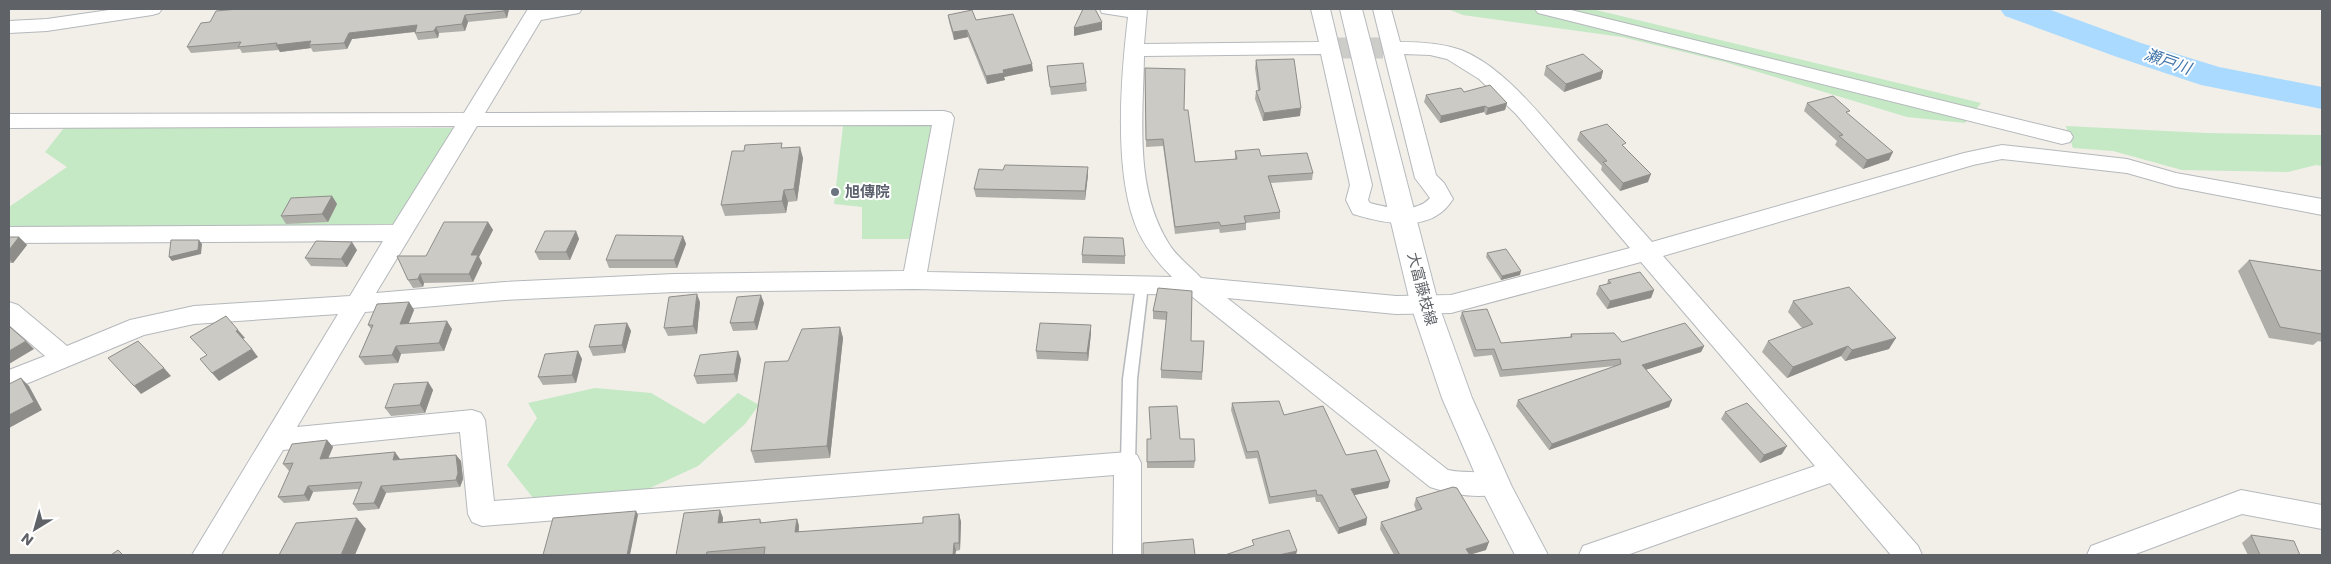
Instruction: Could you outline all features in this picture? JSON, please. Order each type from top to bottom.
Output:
[{"type":"main road","name":"大富藤枝線","points":[[1352,9],[1425,306],[1457,398],[1495,484],[1532,555]]},
{"type":"street","points":[[9,27],[47,26],[152,9]]},
{"type":"street","points":[[206,555],[536,12],[572,9]]},
{"type":"street","points":[[1109,9],[1137,10],[1134,50],[1132,162],[1145,221],[1162,252],[1194,286],[1440,479],[1460,484],[1495,484]]},
{"type":"street","points":[[1321,9],[1361,185],[1357,200],[1361,208],[1403,216],[1428,211],[1438,206],[1442,198],[1436,188],[1426,178],[1382,9]]},
{"type":"street","points":[[1545,9],[2062,137]]},
{"type":"street","points":[[1134,50],[1330,48]]},
{"type":"street","points":[[1392,48],[1442,50],[1458,56],[1477,67],[1523,109],[1908,555]]},
{"type":"street","points":[[9,121],[944,118],[914,280]]},
{"type":"street","points":[[9,381],[139,326],[194,315],[357,304],[505,291],[664,284],[914,280],[1194,286],[1425,306],[1452,304],[1647,252],[1972,158],[2002,152],[2127,166],[2176,180],[2322,207]]},
{"type":"street","points":[[9,235],[400,233]]},
{"type":"street","points":[[9,310],[64,358]]},
{"type":"street","points":[[276,440],[472,420],[482,514],[1128,463],[1127,555]]},
{"type":"street","points":[[1593,555],[1835,470]]},
{"type":"street","points":[[2101,555],[2241,502],[2322,517]]},
{"type":"lane","points":[[1128,463],[1130,379],[1142,285]]},
{"type":"green space","points":[[1448,9],[1592,9],[1981,103],[1965,123],[1907,117],[1725,62],[1622,37],[1463,15]]},
{"type":"green space","points":[[936,124],[915,239],[862,239],[862,207],[834,204],[843,126]]},
{"type":"green space","points":[[2066,126],[2206,133],[2322,135],[2322,166],[2316,165],[2288,172],[2182,170],[2113,151],[2073,148]]},
{"type":"green space","points":[[64,128],[455,128],[393,224],[9,229],[9,207],[67,167],[45,152]]},
{"type":"green space","points":[[595,388],[651,393],[704,424],[738,393],[759,405],[745,424],[698,466],[648,489],[582,503],[533,498],[507,465],[537,418],[528,403]]},
{"type":"building","points":[[238,9],[504,9],[504,11],[465,15],[462,24],[436,27],[434,31],[415,33],[417,25],[349,33],[344,43],[309,45],[311,41],[238,47],[241,42],[187,47],[201,23],[210,22],[216,11]]},
{"type":"building","points":[[1083,9],[1095,9],[1102,22],[1074,28]]},
{"type":"building","points":[[972,10],[976,20],[1013,14],[1032,64],[1003,70],[1004,73],[986,76],[967,30],[953,32],[948,15]]},
{"type":"building","points":[[1583,54],[1603,71],[1566,84],[1546,66]]},
{"type":"building","points":[[1294,59],[1301,108],[1264,113],[1256,91],[1260,90],[1256,60]]},
{"type":"building","points":[[1083,63],[1086,83],[1050,87],[1047,66]]},
{"type":"building","points":[[1145,68],[1185,69],[1184,110],[1188,110],[1195,162],[1237,159],[1235,151],[1259,149],[1261,156],[1307,153],[1313,173],[1268,176],[1280,212],[1244,216],[1246,223],[1221,226],[1219,222],[1175,227],[1163,139],[1146,140]]},
{"type":"building","points":[[1490,85],[1507,103],[1441,116],[1426,95],[1461,88],[1464,92]]},
{"type":"building","points":[[1833,96],[1850,111],[1846,112],[1893,152],[1867,160],[1839,136],[1843,135],[1807,103]]},
{"type":"building","points":[[1607,124],[1626,143],[1622,145],[1651,174],[1623,183],[1603,162],[1607,161],[1580,132]]},
{"type":"building","points":[[782,143],[781,148],[800,147],[794,189],[784,190],[782,201],[721,205],[732,151],[744,151],[745,145]]},
{"type":"building","points":[[1005,165],[1088,167],[1085,191],[974,189],[979,169],[1003,170]]},
{"type":"building","points":[[332,196],[322,214],[281,216],[291,198]]},
{"type":"building","points":[[444,222],[488,222],[471,255],[478,255],[469,274],[420,274],[418,279],[408,280],[397,256],[426,256]]},
{"type":"building","points":[[545,231],[576,231],[566,252],[535,252]]},
{"type":"building","points":[[616,235],[683,236],[674,260],[606,260]]},
{"type":"building","points":[[9,237],[19,237],[9,250]]},
{"type":"building","points":[[1084,237],[1123,238],[1125,256],[1082,255]]},
{"type":"building","points":[[171,240],[199,240],[198,250],[169,257]]},
{"type":"building","points":[[316,241],[352,242],[341,259],[305,258]]},
{"type":"building","points":[[1506,249],[1521,271],[1502,276],[1487,253]]},
{"type":"building","points":[[2249,260],[2322,271],[2322,334],[2280,327]]},
{"type":"building","points":[[1640,272],[1654,290],[1610,301],[1599,286],[1611,283],[1608,280]]},
{"type":"building","points":[[1849,287],[1896,338],[1852,350],[1848,346],[1793,367],[1768,341],[1813,324],[1793,301]]},
{"type":"building","points":[[1158,288],[1192,291],[1191,341],[1204,341],[1202,372],[1161,370],[1167,312],[1153,311]]},
{"type":"building","points":[[697,294],[693,326],[664,328],[669,297]]},
{"type":"building","points":[[761,295],[754,322],[730,323],[737,297]]},
{"type":"building","points":[[409,302],[400,324],[447,321],[439,343],[396,346],[392,355],[359,357],[373,325],[368,325],[377,304]]},
{"type":"building","points":[[1487,309],[1501,343],[1572,337],[1571,334],[1614,333],[1622,342],[1685,323],[1704,346],[1642,365],[1672,400],[1552,444],[1518,400],[1621,364],[1620,359],[1502,370],[1494,349],[1476,350],[1462,312]]},
{"type":"building","points":[[226,316],[252,349],[212,373],[200,359],[207,355],[190,337]]},
{"type":"building","points":[[627,323],[622,345],[589,347],[595,325]]},
{"type":"building","points":[[1040,323],[1091,325],[1087,353],[1036,351]]},
{"type":"building","points":[[840,327],[827,446],[751,451],[765,362],[788,361],[802,329]]},
{"type":"building","points":[[9,328],[26,341],[9,351]]},
{"type":"building","points":[[138,341],[164,368],[134,386],[108,358]]},
{"type":"building","points":[[578,351],[572,375],[538,377],[545,354]]},
{"type":"building","points":[[738,351],[734,374],[694,376],[700,355]]},
{"type":"building","points":[[21,378],[34,402],[9,415],[9,384]]},
{"type":"building","points":[[428,382],[420,405],[385,408],[394,384]]},
{"type":"building","points":[[1279,401],[1284,415],[1323,406],[1346,455],[1376,450],[1390,481],[1351,489],[1367,518],[1339,528],[1322,495],[1317,495],[1316,490],[1270,497],[1258,451],[1247,452],[1232,403]]},
{"type":"building","points":[[1747,403],[1787,446],[1764,455],[1725,412]]},
{"type":"building","points":[[1177,406],[1180,439],[1194,439],[1195,461],[1147,462],[1147,439],[1151,439],[1149,407]]},
{"type":"building","points":[[327,440],[320,459],[395,452],[393,460],[456,455],[458,473],[456,480],[381,486],[374,503],[353,504],[362,482],[308,486],[304,495],[278,497],[293,463],[283,464],[292,444]]},
{"type":"building","points":[[1453,487],[1457,488],[1489,542],[1466,549],[1470,555],[1400,555],[1381,522],[1422,509],[1416,498]]},
{"type":"building","points":[[720,510],[718,523],[760,519],[760,523],[797,519],[795,532],[923,523],[923,517],[959,514],[959,543],[954,543],[953,555],[764,555],[765,547],[707,552],[706,555],[676,555],[684,513]]},
{"type":"building","points":[[636,511],[627,555],[543,555],[553,518]]},
{"type":"building","points":[[357,518],[341,555],[279,555],[296,523]]},
{"type":"building","points":[[1289,530],[1297,551],[1279,555],[1225,555],[1254,545],[1252,540]]},
{"type":"building","points":[[2251,535],[2294,541],[2300,555],[2260,555]]},
{"type":"building","points":[[1193,539],[1195,555],[1143,555],[1143,543]]},
{"type":"building","points":[[118,550],[123,555],[111,555]]},
{"type":"waterway","name":"瀬戸川","points":[[2017,9],[2129,50],[2213,77],[2322,98]]},
{"type":"tunnel","points":[[1330,48],[1392,48]]},
{"type":"place","name":"旭傳院","points":[[835,192]]}]
